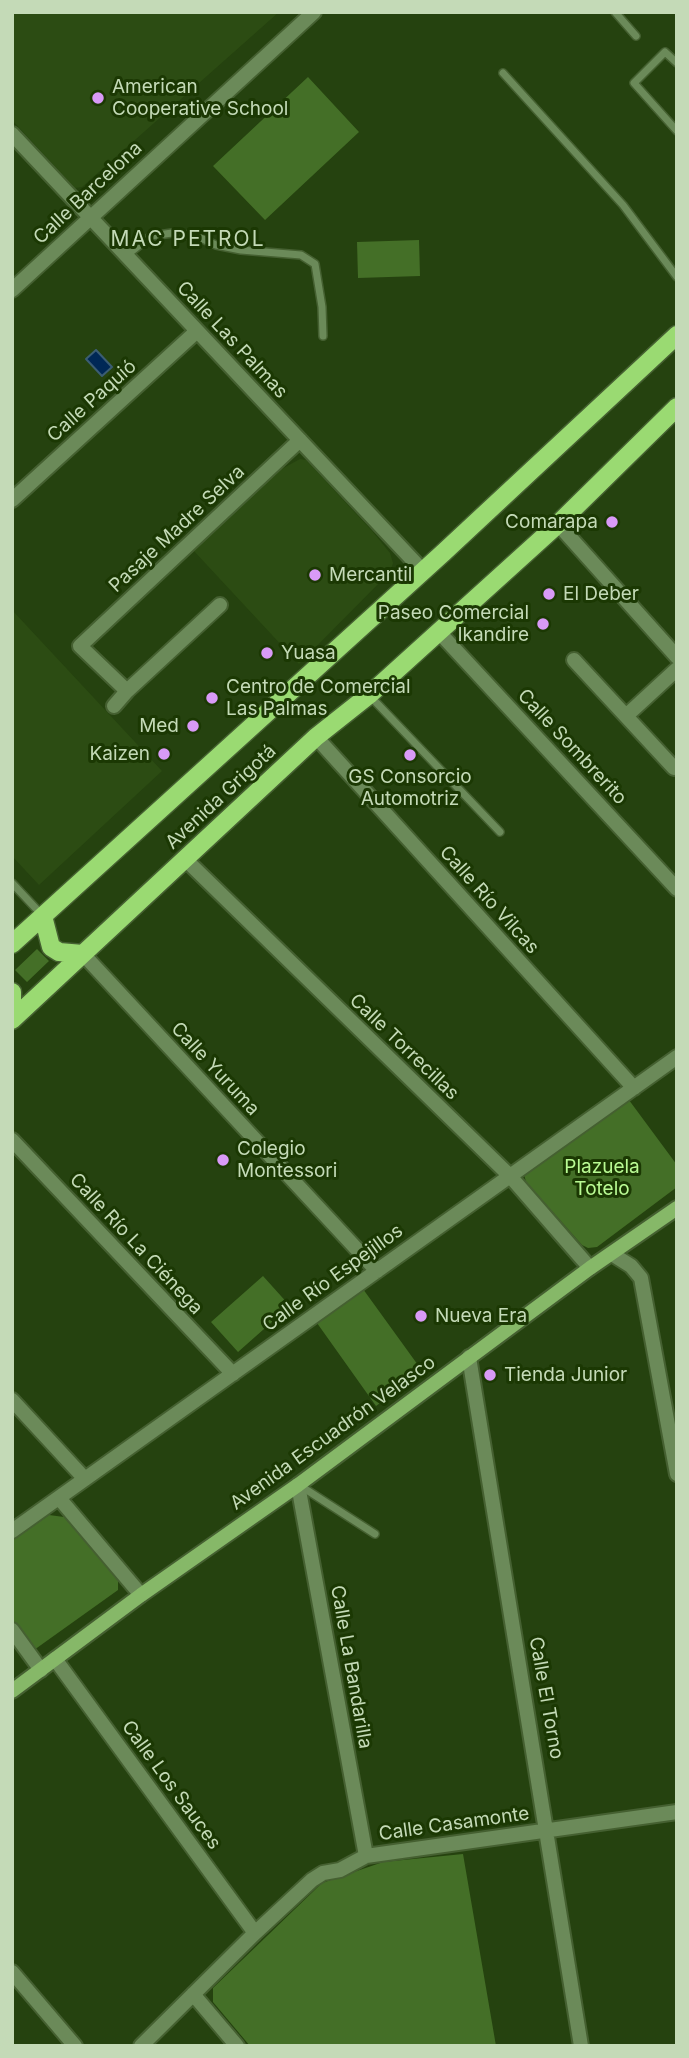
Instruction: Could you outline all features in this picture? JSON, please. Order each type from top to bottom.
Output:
[{"type":"main road","name":"Avenida Grigotá","points":[[12,944],[423,571],[677,335]]},
{"type":"main road","name":"Avenida Grigotá","points":[[12,1020],[316,737],[369,695],[558,524],[677,407]]},
{"type":"main road","points":[[43,916],[51,947],[59,952],[83,954]]},
{"type":"main road","points":[[12,992],[12,1014]]},
{"type":"street","name":"Calle Barcelona","points":[[12,290],[314,12]]},
{"type":"street","name":"Calle Las Palmas","points":[[12,134],[423,571]]},
{"type":"street","name":"Calle Paquió","points":[[12,500],[197,331]]},
{"type":"street","name":"Pasaje Madre Selva","points":[[127,691],[80,646],[300,440]]},
{"type":"street","points":[[558,524],[677,657]]},
{"type":"street","points":[[114,706],[220,605]]},
{"type":"street","name":"Calle Sombrerito","points":[[438,631],[677,889]]},
{"type":"street","points":[[574,660],[674,768]]},
{"type":"street","points":[[626,716],[677,668]]},
{"type":"street","name":"Calle Río Vilcas","points":[[316,737],[634,1088]]},
{"type":"street","name":"Calle Torrecillas","points":[[185,859],[510,1176],[590,1268]]},
{"type":"street","name":"Calle Yuruma","points":[[83,954],[377,1271]]},
{"type":"street","name":"Calle Río Espejillos","points":[[12,1531],[677,1057]]},
{"type":"street","name":"Calle Río La Ciénega","points":[[12,1140],[233,1374]]},
{"type":"street","name":"Avenida Escuadrón Velasco","points":[[12,1691],[141,1595],[298,1485],[590,1268],[677,1208]]},
{"type":"street","points":[[612,1254],[631,1266],[641,1278],[677,1474]]},
{"type":"street","name":"Calle El Torno","points":[[469,1357],[549,1830],[581,2046]]},
{"type":"street","points":[[661,1380],[677,1377]]},
{"type":"street","points":[[12,1400],[85,1479]]},
{"type":"street","name":"Calle La Bandarilla","points":[[298,1485],[366,1856]]},
{"type":"street","points":[[58,1498],[141,1595]]},
{"type":"street","points":[[12,1630],[41,1670]]},
{"type":"street","name":"Calle Los Sauces","points":[[55,1659],[255,1933]]},
{"type":"street","name":"Calle Casamonte","points":[[141,2046],[312,1880],[340,1870],[366,1856],[677,1812]]},
{"type":"street","points":[[12,1972],[75,2046]]},
{"type":"street","points":[[193,1994],[237,2046]]},
{"type":"lane","points":[[615,12],[636,36]]},
{"type":"lane","points":[[677,63],[665,52],[634,83],[677,131]]},
{"type":"lane","points":[[503,74],[623,205],[677,277]]},
{"type":"lane","points":[[126,255],[151,236],[172,233],[196,236],[216,245],[241,250],[301,255],[315,264],[322,307],[323,336]]},
{"type":"lane","points":[[369,695],[500,832]]},
{"type":"lane","points":[[12,883],[43,916]]},
{"type":"lane","points":[[298,1485],[375,1534]]},
{"type":"shaded area","name":"American Cooperative School","points":[[12,12],[279,12],[82,187],[75,188],[12,120]]},
{"type":"shaded area","points":[[300,459],[306,460],[373,532],[390,553],[393,563],[390,572],[299,664],[193,550],[278,471]]},
{"type":"shaded area","points":[[12,610],[162,771],[39,885],[12,856]]},
{"type":"green space","points":[[308,77],[359,132],[265,220],[213,166]]},
{"type":"green space","points":[[419,240],[420,276],[358,278],[357,242]]},
{"type":"green space","points":[[37,949],[49,961],[27,982],[15,970]]},
{"type":"green space","name":"Plazuela Totelo","points":[[626,1096],[677,1165],[677,1187],[597,1247],[588,1248],[582,1245],[526,1182],[524,1174]]},
{"type":"green space","points":[[263,1276],[290,1306],[238,1352],[211,1322]]},
{"type":"green space","points":[[363,1289],[423,1372],[376,1406],[317,1323]]},
{"type":"green space","points":[[49,1515],[64,1517],[118,1579],[118,1590],[34,1650],[12,1621],[12,1540]]},
{"type":"green space","points":[[463,1854],[496,2046],[250,2046],[213,2002],[213,1988],[322,1883],[383,1862]]},
{"type":"water","points":[[96,350],[112,367],[102,376],[86,359]]},
{"type":"place","name":"American Cooperative School","points":[[98,98]]},
{"type":"place","name":"Comarapa","points":[[612,522]]},
{"type":"place","name":"Mercantil","points":[[315,575]]},
{"type":"place","name":"El Deber","points":[[549,594]]},
{"type":"place","name":"Paseo Comercial Ikandire","points":[[543,624]]},
{"type":"place","name":"Yuasa","points":[[267,653]]},
{"type":"place","name":"Centro de Comercial Las Palmas","points":[[212,698]]},
{"type":"place","name":"Med","points":[[193,726]]},
{"type":"place","name":"Kaizen","points":[[164,754]]},
{"type":"place","name":"GS Consorcio Automotriz","points":[[410,755]]},
{"type":"place","name":"Colegio Montessori","points":[[223,1160]]},
{"type":"place","name":"Nueva Era","points":[[421,1316]]},
{"type":"place","name":"Tienda Junior","points":[[490,1375]]},
{"type":"district","name":"MAC PETROL","points":[[188,240]]}]
